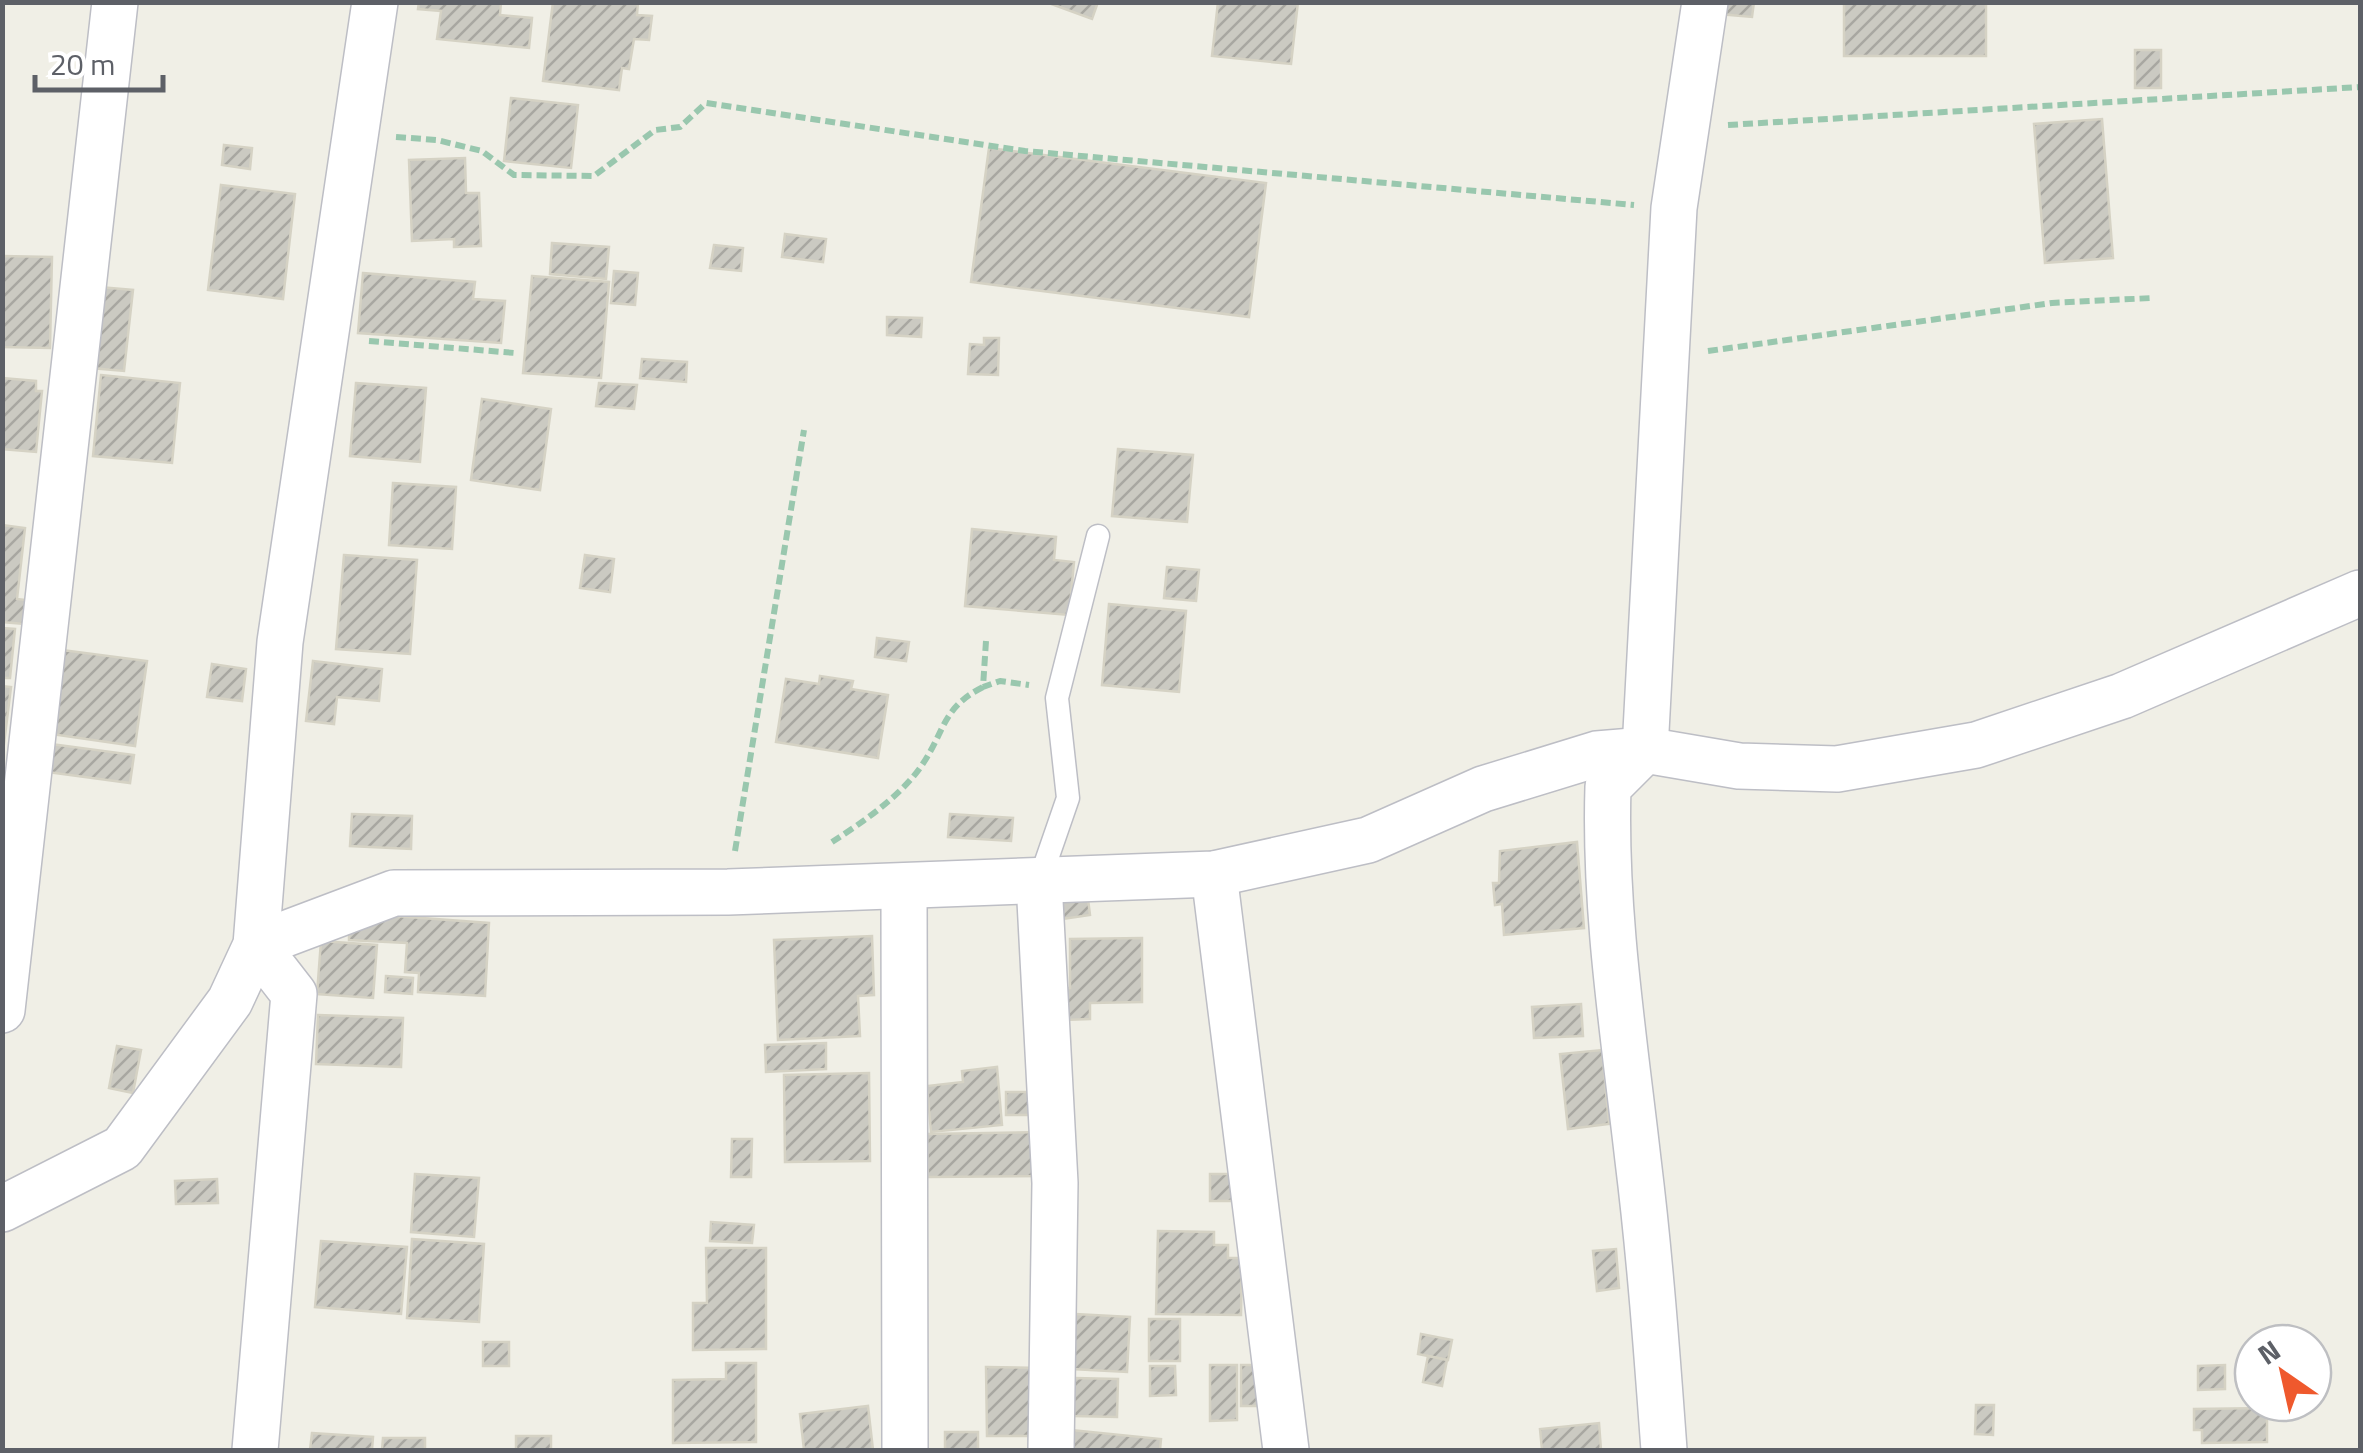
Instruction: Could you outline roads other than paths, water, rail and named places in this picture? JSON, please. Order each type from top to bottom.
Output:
[{"type":"street","points":[[2,1010],[116,2]]},
{"type":"street","points":[[2,1209],[122,1148],[230,1001],[256,945],[280,642],[375,2]]},
{"type":"street","points":[[1664,1450],[1650,1258],[1620,1008],[1606,837],[1608,786],[1645,750],[1674,208],[1705,2]]},
{"type":"street","points":[[256,945],[394,893],[904,888],[1214,874],[1368,840],[1483,789],[1597,754],[1645,750],[1739,766],[1836,768],[1976,744],[2122,696],[2360,593]]},
{"type":"street","points":[[1214,874],[1286,1450]]},
{"type":"street","points":[[1039,882],[1055,1183],[1051,1450]]},
{"type":"street","points":[[904,888],[905,1450]]},
{"type":"street","points":[[254,1450],[294,994],[256,945]]},
{"type":"lane","points":[[1039,882],[1068,798],[1056,698],[1098,536]]}]
